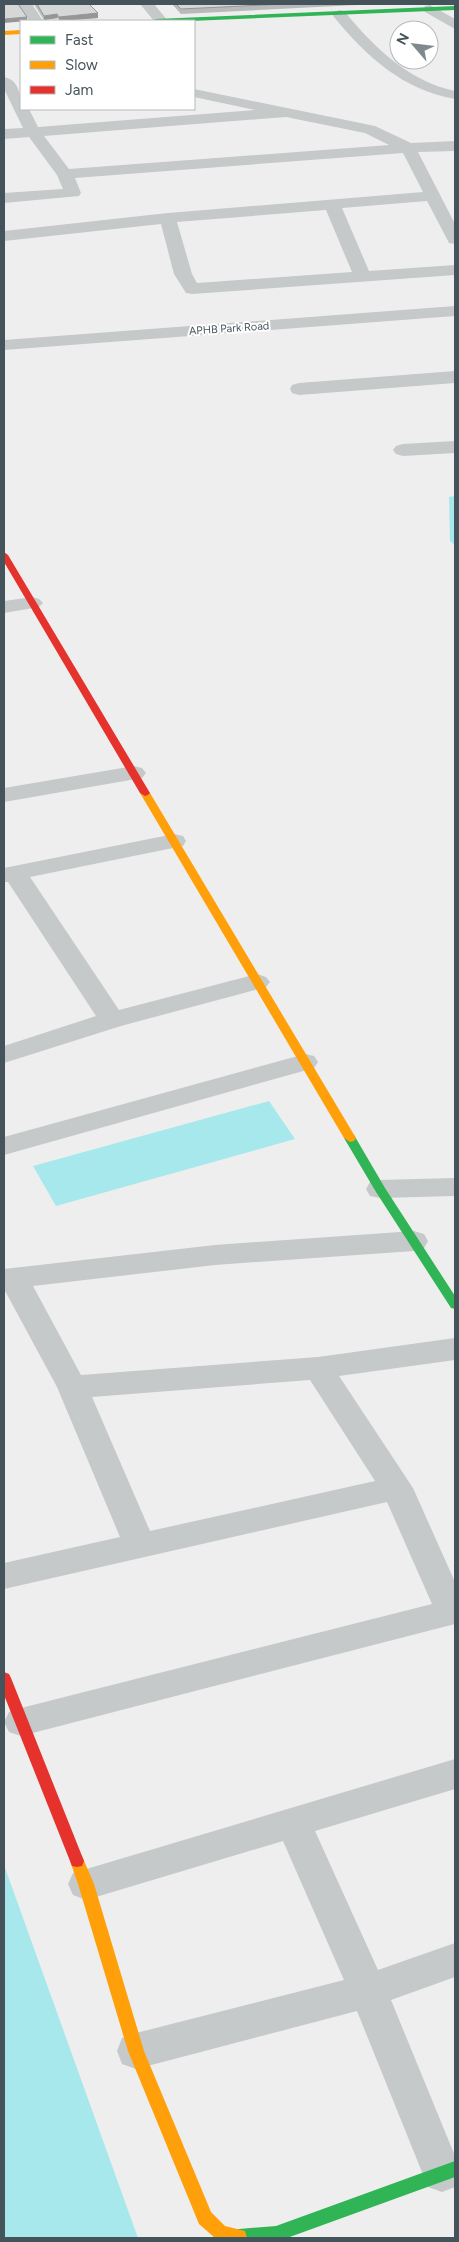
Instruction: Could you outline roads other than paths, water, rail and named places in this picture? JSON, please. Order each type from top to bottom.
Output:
[{"type":"street","points":[[25,4],[35,20]]},
{"type":"street","points":[[148,4],[160,20]]},
{"type":"street","points":[[186,20],[338,14],[390,8],[455,8]]},
{"type":"street","points":[[430,9],[455,25]]},
{"type":"street","points":[[338,14],[354,34],[411,80],[437,91],[455,95]]},
{"type":"street","points":[[4,33],[20,32]]},
{"type":"street","points":[[12,85],[20,102]]},
{"type":"street","points":[[195,93],[370,130],[408,148],[453,231]]},
{"type":"street","points":[[24,110],[34,132],[65,174],[73,193],[98,224]]},
{"type":"street","points":[[4,134],[286,112]]},
{"type":"street","points":[[65,174],[455,146]]},
{"type":"street","points":[[4,198],[73,193]]},
{"type":"street","points":[[4,236],[98,224],[433,196]]},
{"type":"street","points":[[332,204],[363,277]]},
{"type":"street","points":[[168,218],[183,274],[192,289],[455,270]]},
{"type":"street","name":"APHB Park Road","points":[[4,345],[455,311]]},
{"type":"street","points":[[299,389],[455,377]]},
{"type":"street","points":[[403,450],[455,447]]},
{"type":"street","points":[[4,555],[384,1195],[455,1305]]},
{"type":"street","points":[[4,607],[32,603]]},
{"type":"street","points":[[4,795],[134,774]]},
{"type":"street","points":[[112,1020],[9,874],[174,841]]},
{"type":"street","points":[[4,1055],[112,1020],[257,982]]},
{"type":"street","points":[[4,1146],[305,1062]]},
{"type":"street","points":[[384,1195],[455,1187]]},
{"type":"street","points":[[140,1546],[72,1387],[9,1279],[215,1255],[414,1241]]},
{"type":"street","points":[[72,1387],[318,1368],[455,1349]]},
{"type":"street","points":[[21,1722],[454,1614],[397,1488],[318,1368]]},
{"type":"street","points":[[4,1576],[397,1488]]},
{"type":"street","points":[[4,1678],[86,1884],[136,2051],[205,2218],[220,2233],[235,2237],[276,2234],[449,2171],[293,1822]]},
{"type":"street","points":[[86,1884],[455,1774]]},
{"type":"street","points":[[136,2051],[368,1991],[455,1960]]},
{"type":"water","points":[[455,496],[455,545],[450,541],[449,497]]},
{"type":"water","points":[[269,1101],[295,1139],[56,1206],[33,1166]]},
{"type":"water","points":[[4,1865],[138,2238],[4,2238]]}]
